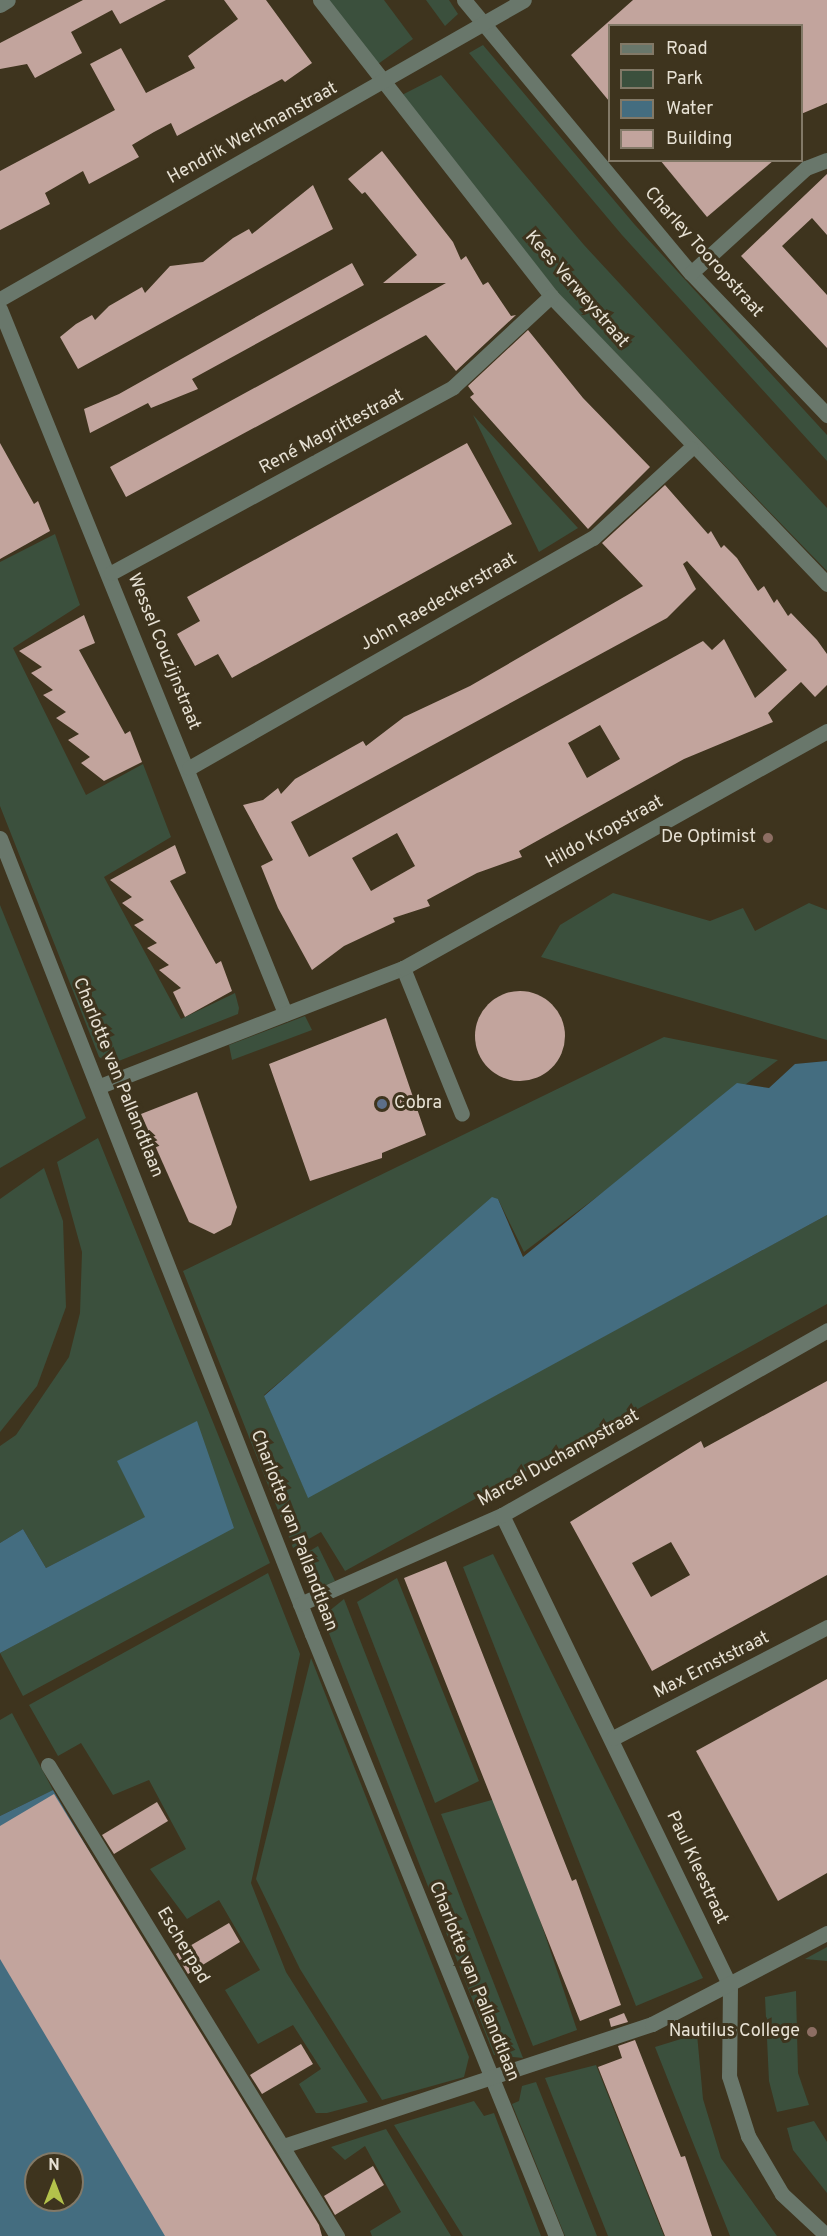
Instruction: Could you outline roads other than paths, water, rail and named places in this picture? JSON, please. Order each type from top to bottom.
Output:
[{"type":"street","points":[[0,5],[8,0]]},
{"type":"street","name":"Kees Verweystraat","points":[[320,0],[551,297],[691,448],[827,584]]},
{"type":"street","name":"Charley Tooropstraat","points":[[464,0],[691,273],[827,415]]},
{"type":"street","name":"Hendrik Werkmanstraat","points":[[0,299],[384,82],[524,0]]},
{"type":"street","points":[[691,273],[806,168],[827,160]]},
{"type":"street","name":"René Magrittestraat","points":[[111,573],[453,387],[551,297]]},
{"type":"street","name":"Wessel Couzijnstraat","points":[[0,309],[111,573],[285,1013]]},
{"type":"street","name":"John Raedeckerstraat","points":[[189,768],[593,538],[691,448]]},
{"type":"street","name":"Hildo Kropstraat","points":[[100,1086],[403,968],[827,731]]},
{"type":"street","name":"Charlotte van Pallandtlaan","points":[[0,838],[100,1086],[300,1604],[556,2236]]},
{"type":"street","points":[[403,968],[462,1114]]},
{"type":"street","name":"Marcel Duchampstraat","points":[[300,1604],[502,1515],[827,1330]]},
{"type":"street","name":"Paul Kleestraat","points":[[502,1515],[613,1738],[730,1986],[729,2076],[748,2136],[782,2194],[827,2236]]},
{"type":"street","name":"Max Ernststraat","points":[[613,1738],[827,1627]]},
{"type":"street","name":"Escherpad","points":[[48,1765],[284,2146],[337,2236]]},
{"type":"street","points":[[284,2146],[384,2112],[492,2081],[652,2024],[730,1986],[827,1932]]},
{"type":"water","points":[[827,1061],[827,1215],[308,1498],[264,1396],[492,1197],[498,1199],[523,1257],[737,1083],[769,1088],[795,1064]]},
{"type":"water","points":[[197,1421],[234,1528],[0,1653],[0,1543],[23,1529],[46,1568],[145,1517],[117,1461]]},
{"type":"water","points":[[53,1790],[315,2236],[0,2236],[0,1816]]},
{"type":"place","name":"De Optimist","points":[[768,838]]},
{"type":"place","name":"Cobra","points":[[382,1104]]},
{"type":"place","name":"Nautilus College","points":[[812,2032]]}]
